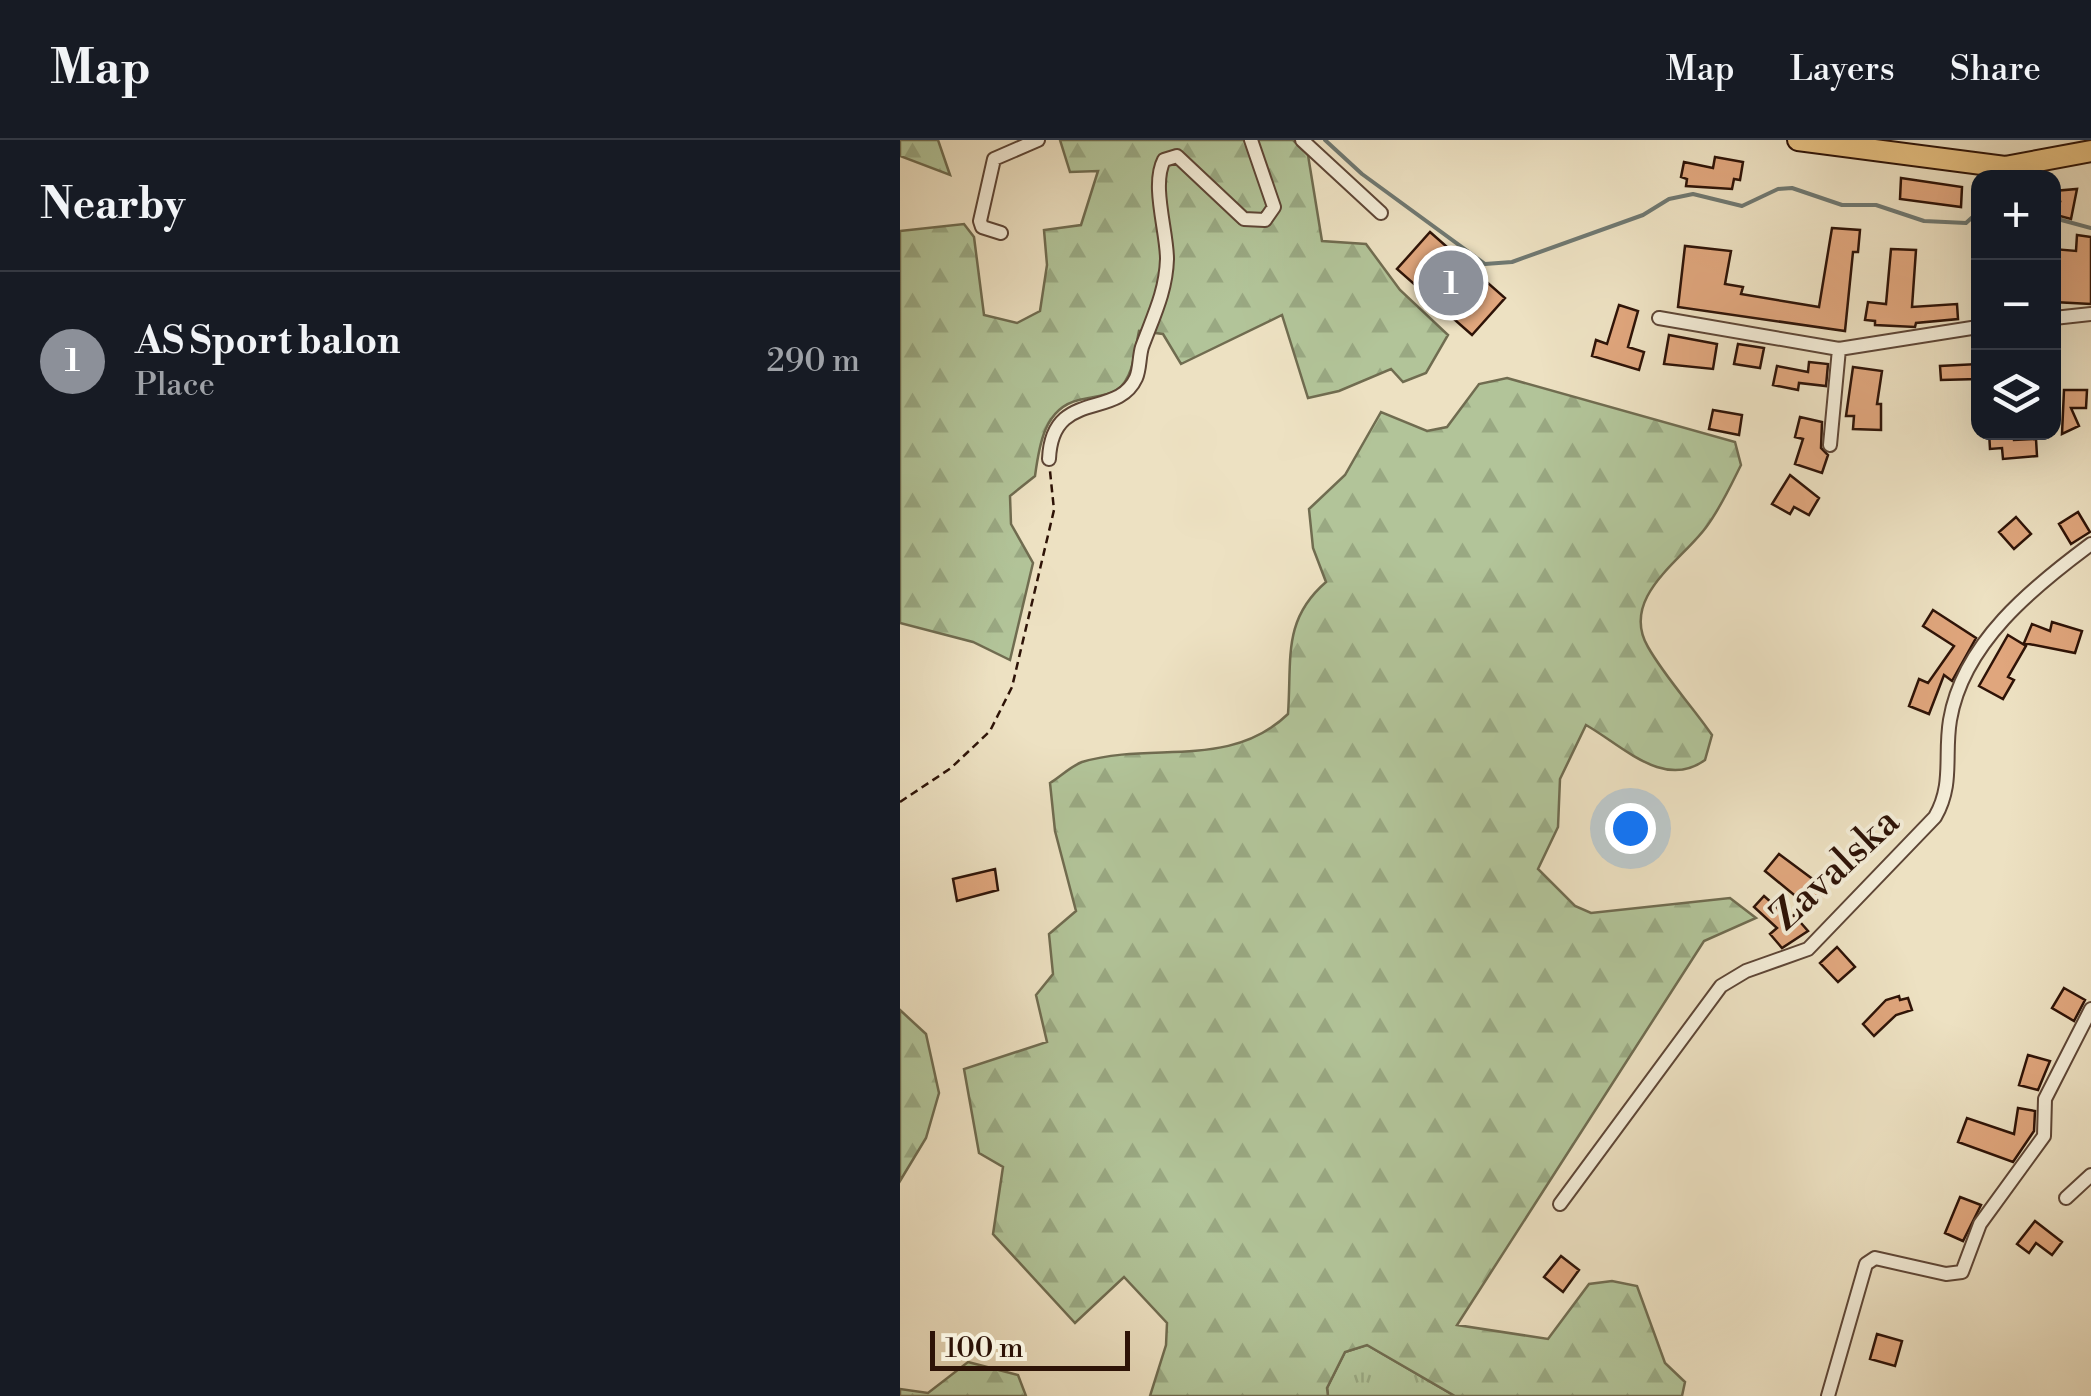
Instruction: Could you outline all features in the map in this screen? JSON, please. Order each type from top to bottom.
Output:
[{"type":"main road","points":[[1798,140],[2005,166],[2091,151]]},
{"type":"street","points":[[1001,233],[982,227],[980,221],[994,159],[1038,140]]},
{"type":"street","points":[[1049,459],[1050,438],[1076,408],[1123,395],[1136,378],[1140,352],[1163,296],[1167,262],[1161,165],[1178,156],[1244,219],[1266,220],[1274,207],[1252,140]]},
{"type":"street","points":[[1302,140],[1381,214]]},
{"type":"street","points":[[2061,317],[2091,314]]},
{"type":"street","points":[[1659,318],[1839,350],[1884,346],[1971,328]]},
{"type":"street","points":[[1830,444],[1839,350]]},
{"type":"street","name":"Zavalska","points":[[1560,1204],[1721,986],[1746,971],[1808,949],[1935,817],[1948,794],[1950,721],[1966,676],[2034,585],[2091,544]]},
{"type":"street","points":[[1828,1396],[1866,1264],[1875,1258],[1946,1274],[1962,1272],[1980,1224],[2044,1136],[2045,1100],[2091,1009]]},
{"type":"street","points":[[2066,1198],[2091,1175]]},
{"type":"path","points":[[900,802],[951,768],[990,731],[1012,687],[1054,510],[1049,459]]},
{"type":"green space","points":[[900,140],[938,140],[950,175],[900,156]]},
{"type":"green space","points":[[1060,140],[1293,140],[1308,155],[1322,241],[1366,244],[1400,290],[1448,335],[1426,373],[1403,382],[1391,369],[1339,391],[1308,398],[1282,315],[1181,364],[1163,334],[1139,331],[1133,363],[1123,385],[1113,392],[1067,404],[1058,411],[1045,430],[1035,476],[1010,496],[1011,524],[1033,563],[1010,660],[973,642],[900,623],[900,231],[964,224],[974,237],[984,315],[1017,323],[1040,311],[1047,265],[1044,230],[1081,225],[1098,171],[1070,172]]},
{"type":"green space","points":[[1507,378],[1735,442],[1741,465],[1712,519],[1658,581],[1642,612],[1641,629],[1648,647],[1712,735],[1705,760],[1690,768],[1659,768],[1586,725],[1560,779],[1558,827],[1538,869],[1575,906],[1591,913],[1730,898],[1756,918],[1704,941],[1457,1325],[1548,1339],[1589,1284],[1612,1281],[1637,1286],[1665,1363],[1685,1382],[1682,1396],[1455,1396],[1367,1345],[1345,1352],[1327,1388],[1328,1396],[1150,1396],[1166,1345],[1167,1323],[1124,1277],[1075,1323],[993,1234],[1003,1167],[979,1153],[964,1069],[1047,1042],[1036,995],[1053,974],[1049,934],[1076,911],[1055,831],[1050,783],[1082,762],[1109,756],[1190,751],[1241,742],[1288,714],[1290,658],[1296,626],[1312,596],[1326,582],[1313,548],[1309,509],[1345,475],[1381,412],[1427,431],[1447,427],[1479,384]]},
{"type":"green space","points":[[900,1010],[926,1034],[939,1093],[926,1138],[900,1181]]},
{"type":"green space","points":[[1367,1345],[1455,1396],[1328,1396],[1327,1388],[1345,1352]]},
{"type":"green space","points":[[968,1362],[1018,1375],[1026,1396],[900,1396],[900,1389],[928,1393]]},
{"type":"building","points":[[1715,157],[1743,162],[1740,180],[1734,179],[1732,189],[1686,186],[1687,179],[1681,177],[1684,162],[1713,168]]},
{"type":"building","points":[[1901,178],[1962,187],[1961,207],[1900,199]]},
{"type":"building","points":[[2077,189],[2071,219],[2061,216],[2061,190]]},
{"type":"building","points":[[1832,228],[1860,230],[1858,252],[1853,252],[1845,331],[1678,307],[1685,246],[1731,251],[1725,284],[1743,287],[1741,294],[1819,307]]},
{"type":"building","points":[[1430,232],[1505,298],[1472,335],[1397,269]]},
{"type":"building","points":[[2077,235],[2091,237],[2091,304],[2061,302],[2061,250],[2076,251]]},
{"type":"building","points":[[1891,249],[1916,250],[1912,307],[1957,304],[1958,319],[1916,323],[1915,327],[1875,325],[1875,321],[1865,320],[1868,302],[1886,304]]},
{"type":"building","points":[[1619,305],[1638,311],[1628,347],[1644,352],[1639,370],[1592,356],[1596,340],[1607,344]]},
{"type":"building","points":[[1669,335],[1717,344],[1713,369],[1664,364]]},
{"type":"building","points":[[1738,344],[1764,348],[1760,368],[1734,364]]},
{"type":"building","points":[[1809,362],[1828,364],[1826,386],[1799,383],[1798,390],[1773,385],[1777,366],[1808,372]]},
{"type":"building","points":[[1971,364],[1971,379],[1941,380],[1940,366]]},
{"type":"building","points":[[1853,367],[1882,371],[1877,404],[1881,404],[1881,430],[1853,429],[1854,416],[1846,416]]},
{"type":"building","points":[[2064,390],[2087,390],[2086,408],[2071,408],[2079,426],[2062,434]]},
{"type":"building","points":[[1713,410],[1742,415],[1739,435],[1709,429]]},
{"type":"building","points":[[1800,417],[1822,422],[1821,448],[1828,455],[1822,473],[1795,464],[1803,439],[1795,437]]},
{"type":"building","points":[[1989,440],[2036,440],[2037,456],[2003,459],[2002,448],[1990,449]]},
{"type":"building","points":[[1790,475],[1819,498],[1809,515],[1794,507],[1790,514],[1772,504]]},
{"type":"building","points":[[2078,512],[2090,532],[2071,544],[2059,524]]},
{"type":"building","points":[[2016,517],[2031,534],[2014,549],[1999,532]]},
{"type":"building","points":[[1933,610],[1976,638],[1952,681],[1944,675],[1929,714],[1909,706],[1919,679],[1928,683],[1954,646],[1923,626]]},
{"type":"building","points":[[2052,622],[2082,631],[2075,653],[2024,643],[2032,624],[2050,631]]},
{"type":"building","points":[[2008,635],[2026,646],[2008,677],[2014,680],[2003,699],[1979,686]]},
{"type":"building","points":[[1779,854],[1826,889],[1810,908],[1765,871]]},
{"type":"building","points":[[995,869],[998,890],[957,901],[953,879]]},
{"type":"building","points":[[1764,896],[1789,918],[1794,915],[1808,931],[1782,948],[1770,934],[1777,928],[1754,907]]},
{"type":"building","points":[[1837,947],[1855,967],[1838,982],[1820,963]]},
{"type":"building","points":[[2064,988],[2085,1000],[2074,1021],[2052,1008]]},
{"type":"building","points":[[1899,996],[1900,1000],[1908,998],[1912,1010],[1896,1015],[1874,1036],[1863,1024],[1886,1000]]},
{"type":"building","points":[[2028,1055],[2050,1061],[2038,1090],[2019,1085]]},
{"type":"building","points":[[2018,1108],[2035,1111],[2034,1131],[2013,1162],[1958,1142],[1967,1118],[2014,1134]]},
{"type":"building","points":[[1960,1197],[1981,1205],[1963,1241],[1945,1233]]},
{"type":"building","points":[[2035,1221],[2062,1242],[2052,1255],[2036,1243],[2029,1253],[2017,1244]]},
{"type":"building","points":[[1561,1256],[1579,1270],[1563,1292],[1544,1277]]},
{"type":"building","points":[[1877,1334],[1902,1341],[1895,1366],[1870,1359]]},
{"type":"waterway","points":[[1325,140],[1362,174],[1485,264],[1512,262],[1643,215],[1669,199],[1693,194],[1742,206],[1778,189],[1792,188],[1842,205],[1876,205],[1924,221],[1966,223],[1971,218]]},
{"type":"waterway","points":[[2061,220],[2091,228]]},
{"type":"place","name":"AS Sport balon","points":[[1451,283]]}]
